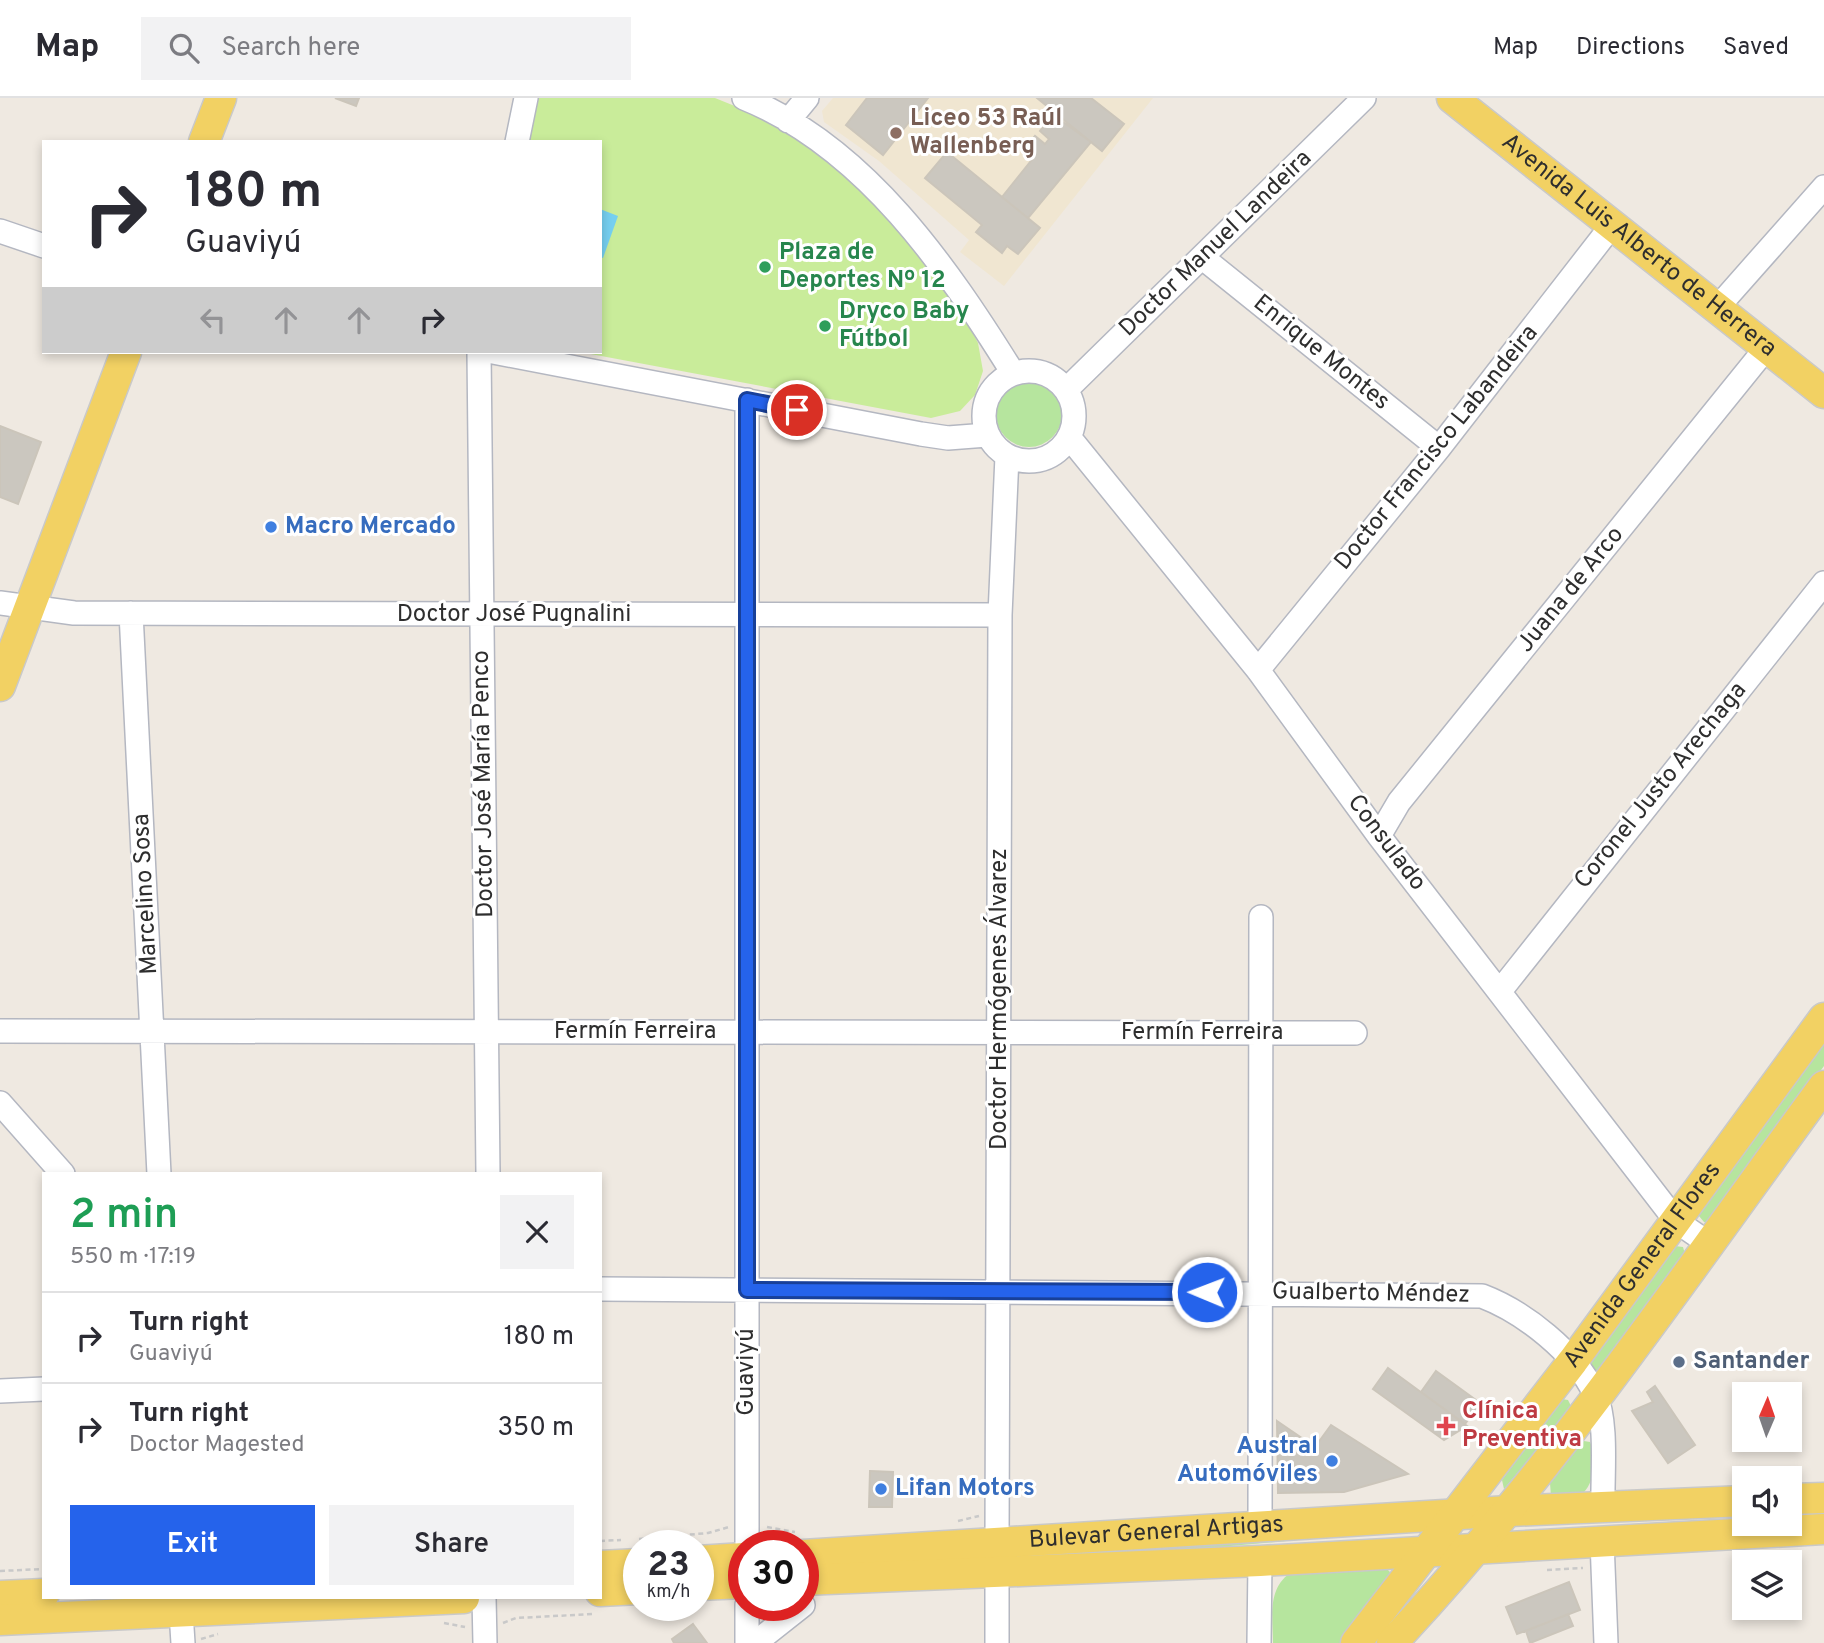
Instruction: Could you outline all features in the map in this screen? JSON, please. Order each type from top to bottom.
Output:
[{"type":"main road","points":[[206,140],[221,98]]},
{"type":"main road","name":"Avenida Luis Alberto de Herrera","points":[[1452,98],[1824,393]]},
{"type":"main road","points":[[0,686],[14,606],[125,354]]},
{"type":"main road","name":"Avenida General Flores","points":[[1356,1643],[1573,1362],[1824,1018]]},
{"type":"main road","name":"Avenida General Flores","points":[[1392,1643],[1493,1531],[1824,1086]]},
{"type":"main road","points":[[1802,1499],[1824,1498]]},
{"type":"main road","name":"Bulevar General Artigas","points":[[1493,1531],[1603,1507],[1732,1502]]},
{"type":"main road","name":"Bulevar General Artigas","points":[[819,1555],[1260,1561],[1302,1545],[1594,1521],[1614,1517],[1636,1506]]},
{"type":"main road","name":"Bulevar General Artigas","points":[[819,1579],[1260,1528],[1439,1534],[1475,1526],[1493,1531],[1602,1541],[1824,1529]]},
{"type":"main road","points":[[602,1566],[623,1565]]},
{"type":"main road","points":[[602,1591],[623,1589]]},
{"type":"main road","points":[[0,1596],[42,1594]]},
{"type":"main road","points":[[0,1620],[444,1599]]},
{"type":"street","points":[[517,140],[526,98]]},
{"type":"street","points":[[744,98],[788,121],[854,172],[918,234],[946,268],[1013,373]]},
{"type":"street","points":[[788,121],[807,98]]},
{"type":"street","name":"Doctor Manuel Landeira","points":[[1066,390],[1364,98]]},
{"type":"street","points":[[1717,308],[1824,187]]},
{"type":"street","name":"Doctor Francisco Labandeira","points":[[1258,670],[1439,448],[1613,224]]},
{"type":"street","points":[[0,231],[42,245]]},
{"type":"street","name":"Enrique Montes","points":[[1203,258],[1439,448]]},
{"type":"street","name":"Juana de Arco","points":[[1379,836],[1399,802],[1767,347]]},
{"type":"street","name":"Doctor José María Penco","points":[[479,354],[488,1172]]},
{"type":"street","points":[[504,354],[948,439],[987,435]]},
{"type":"street","points":[[1036,371],[1047,374],[1066,390],[1074,417],[1069,436],[1047,457],[1027,461],[1007,456],[987,435],[983,414],[985,403],[995,385],[1013,373],[1036,371]]},
{"type":"street","name":"Guaviyú","points":[[747,400],[747,1530]]},
{"type":"street","name":"Consulado","points":[[1069,436],[1258,670],[1379,836],[1676,1221],[1708,1243]]},
{"type":"street","name":"Doctor Hermógenes Álvarez","points":[[997,1643],[1000,615],[1007,456]]},
{"type":"street","name":"Coronel Justo Arechaga","points":[[1500,991],[1824,583]]},
{"type":"street","name":"Doctor José Pugnalini","points":[[14,606],[131,613],[1000,615]]},
{"type":"street","name":"Marcelino Sosa","points":[[131,613],[159,1172]]},
{"type":"street","points":[[1260,1528],[1261,917]]},
{"type":"street","name":"Fermín Ferreira","points":[[0,1031],[1355,1033]]},
{"type":"street","points":[[0,1103],[61,1172]]},
{"type":"street","name":"Gualberto Méndez","points":[[602,1289],[1259,1292],[1482,1296],[1500,1303],[1552,1341],[1573,1362],[1596,1395]]},
{"type":"street","points":[[0,1391],[42,1389]]},
{"type":"street","points":[[1596,1395],[1601,1432],[1603,1507]]},
{"type":"street","points":[[1602,1541],[1606,1643]]},
{"type":"street","points":[[1260,1561],[1260,1642]]},
{"type":"street","points":[[819,1592],[836,1578]]},
{"type":"street","points":[[484,1599],[485,1643]]},
{"type":"street","points":[[181,1612],[183,1643]]},
{"type":"street","points":[[747,1621],[747,1643]]},
{"type":"street","points":[[755,1643],[783,1621]]},
{"type":"path","points":[[0,1571],[42,1569]]},
{"type":"shaded area","points":[[833,98],[1153,98],[1004,286],[960,252],[969,240],[879,161],[824,122],[822,111]]},
{"type":"green space","name":"Plaza de Deportes Nº 12","points":[[536,98],[715,98],[747,111],[801,142],[855,184],[920,252],[968,323],[978,343],[983,371],[975,395],[960,411],[931,418],[591,354],[602,354],[602,140],[527,140]]},
{"type":"green space","points":[[1029,381],[1042,383],[1052,391],[1060,401],[1060,427],[1052,437],[1042,445],[1029,447],[1016,445],[1006,437],[998,427],[996,414],[998,401],[1006,391],[1016,383]]},
{"type":"green space","points":[[1824,1040],[1824,1066],[1708,1222],[1704,1222],[1699,1216],[1699,1209]]},
{"type":"green space","points":[[1675,1246],[1683,1247],[1685,1254],[1599,1371],[1591,1371],[1589,1361]]},
{"type":"green space","points":[[1562,1399],[1568,1400],[1572,1408],[1504,1489],[1502,1480]]},
{"type":"green space","points":[[1584,1441],[1590,1442],[1594,1461],[1587,1488],[1583,1493],[1551,1496],[1550,1483]]},
{"type":"green space","points":[[1375,1533],[1164,1552],[819,1565]]},
{"type":"green space","points":[[1384,1566],[1390,1572],[1388,1579],[1341,1643],[1273,1643],[1273,1604],[1278,1587],[1290,1573]]},
{"type":"water","points":[[602,210],[618,216],[602,258]]},
{"type":"building","points":[[335,98],[359,98],[356,106]]},
{"type":"building","points":[[867,98],[928,98],[883,155],[846,125]]},
{"type":"building","points":[[1037,98],[1091,98],[1124,124],[1102,151]]},
{"type":"building","points":[[1053,115],[1091,142],[1028,218],[1002,197],[1034,157],[1024,149],[1035,136],[1045,144],[1049,139],[1040,131]]},
{"type":"building","points":[[947,152],[1040,228],[1018,254],[1007,246],[1002,253],[976,232],[982,225],[925,178]]},
{"type":"building","points":[[0,426],[41,442],[18,504],[0,497]]},
{"type":"building","points":[[1388,1368],[1467,1426],[1444,1440],[1373,1389]]},
{"type":"building","points":[[1436,1371],[1480,1403],[1465,1424],[1421,1392]]},
{"type":"building","points":[[1655,1386],[1695,1445],[1668,1463],[1632,1411],[1653,1402],[1647,1392]]},
{"type":"building","name":"Austral Automóviles","points":[[1277,1421],[1315,1447],[1331,1425],[1408,1474],[1344,1492],[1278,1493]]},
{"type":"building","name":"Lifan Motors","points":[[870,1471],[893,1472],[892,1507],[869,1507]]},
{"type":"building","points":[[1569,1582],[1580,1610],[1517,1634],[1506,1607]]},
{"type":"building","points":[[1568,1614],[1573,1626],[1530,1643],[1526,1631]]},
{"type":"building","points":[[693,1624],[707,1643],[674,1643],[672,1639]]},
{"type":"place","name":"Liceo 53 Raúl Wallenberg","points":[[896,133]]},
{"type":"place","name":"Plaza de Deportes Nº 12","points":[[765,267]]},
{"type":"place","name":"Dryco Baby Fútbol","points":[[825,326]]},
{"type":"place","name":"Macro Mercado","points":[[271,527]]},
{"type":"place","name":"Santander","points":[[1679,1362]]},
{"type":"place","name":"Clínica Preventiva","points":[[1446,1426]]},
{"type":"place","name":"Austral Automóviles","points":[[1332,1461]]},
{"type":"place","name":"Lifan Motors","points":[[881,1489]]},
{"type":"route","points":[[797,410],[747,400],[747,1290],[1207,1292]]}]
